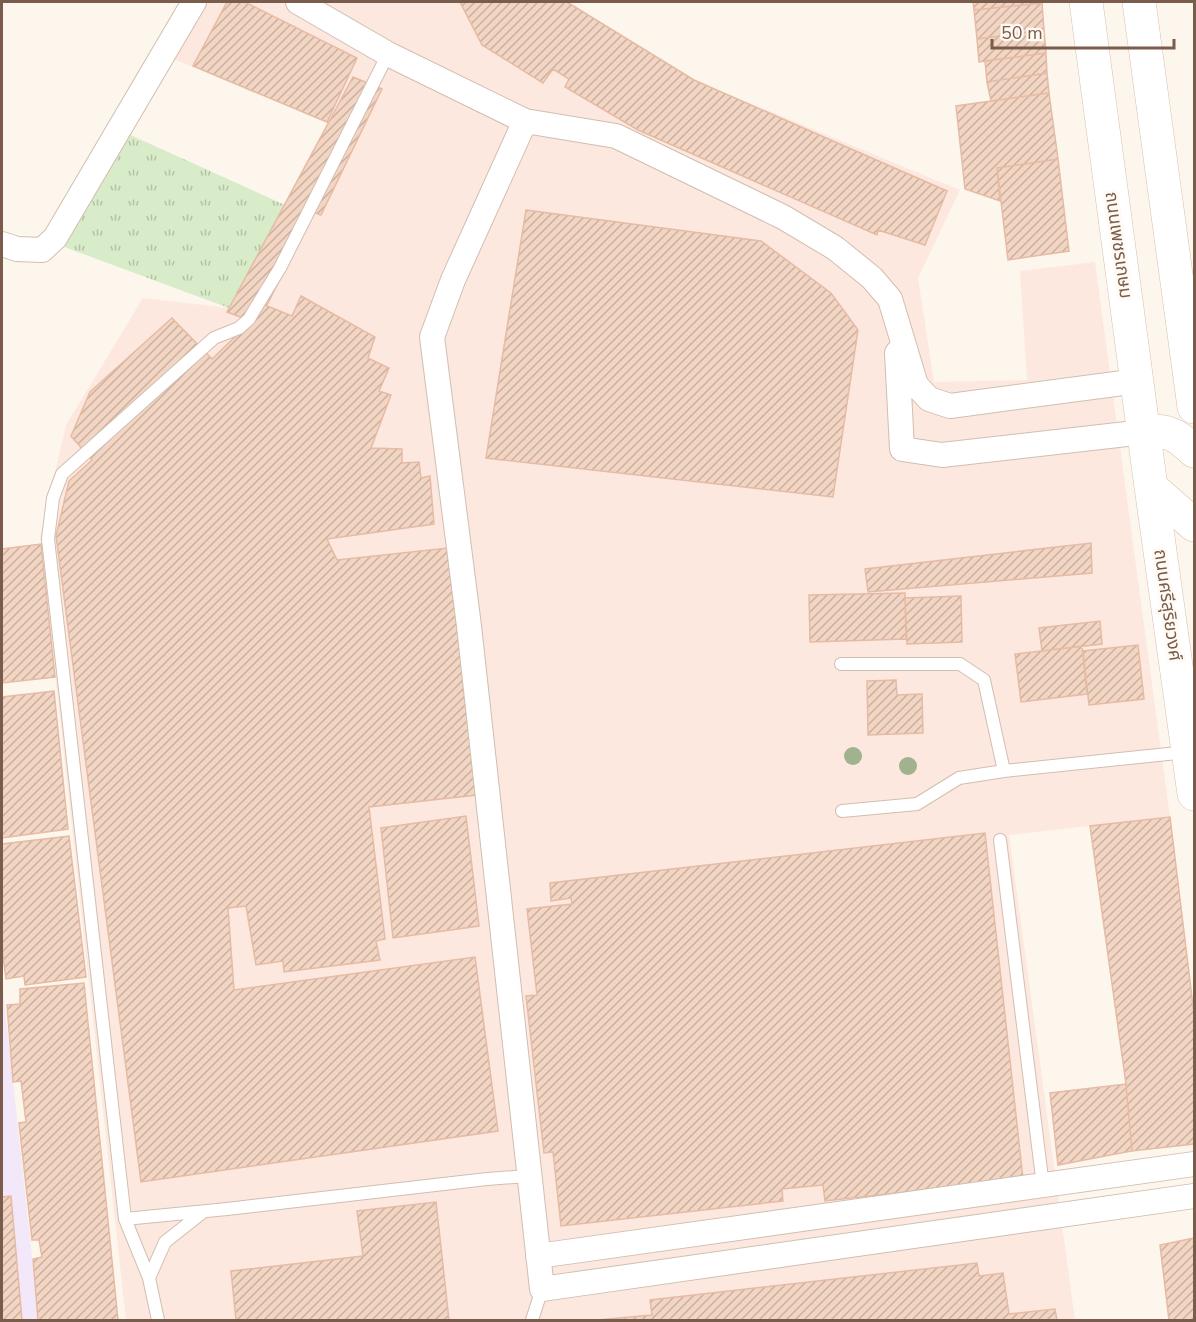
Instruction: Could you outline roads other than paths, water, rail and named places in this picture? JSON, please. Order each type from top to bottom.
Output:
[{"type":"main road","name":"ถนนเพชรเกษม","points":[[1086,2],[1144,432]]},
{"type":"main road","points":[[1139,2],[1194,407]]},
{"type":"main road","points":[[1144,432],[1168,431],[1194,451]]},
{"type":"main road","name":"ถนนศรีสุริยวงศ์","points":[[1144,432],[1194,794]]},
{"type":"main road","points":[[1151,487],[1194,525]]},
{"type":"street","points":[[2,244],[17,249],[42,250],[55,238],[194,2]]},
{"type":"street","points":[[298,2],[388,54],[525,122],[616,136],[783,217],[835,248],[872,278],[890,299],[916,386],[929,399],[950,406],[1138,381]]},
{"type":"street","points":[[525,122],[453,280],[432,337],[470,626],[542,1289],[1194,1196]]},
{"type":"street","points":[[902,340],[896,355],[902,449],[942,455],[1144,432]]},
{"type":"street","points":[[538,1256],[1194,1164]]},
{"type":"street","points":[[801,1220],[805,1252]]},
{"type":"lane","points":[[158,1320],[149,1278],[125,1219],[48,539],[53,498],[62,474],[214,338],[239,328],[249,319],[280,268],[388,54]]},
{"type":"lane","points":[[841,664],[960,664],[976,674],[984,680],[1004,771]]},
{"type":"lane","points":[[842,811],[916,804],[959,778],[1004,771],[1188,752]]},
{"type":"lane","points":[[1000,840],[1044,1186]]},
{"type":"lane","points":[[125,1219],[530,1176]]},
{"type":"lane","points":[[149,1278],[165,1242],[204,1211]]},
{"type":"lane","points":[[532,1320],[542,1289]]}]
